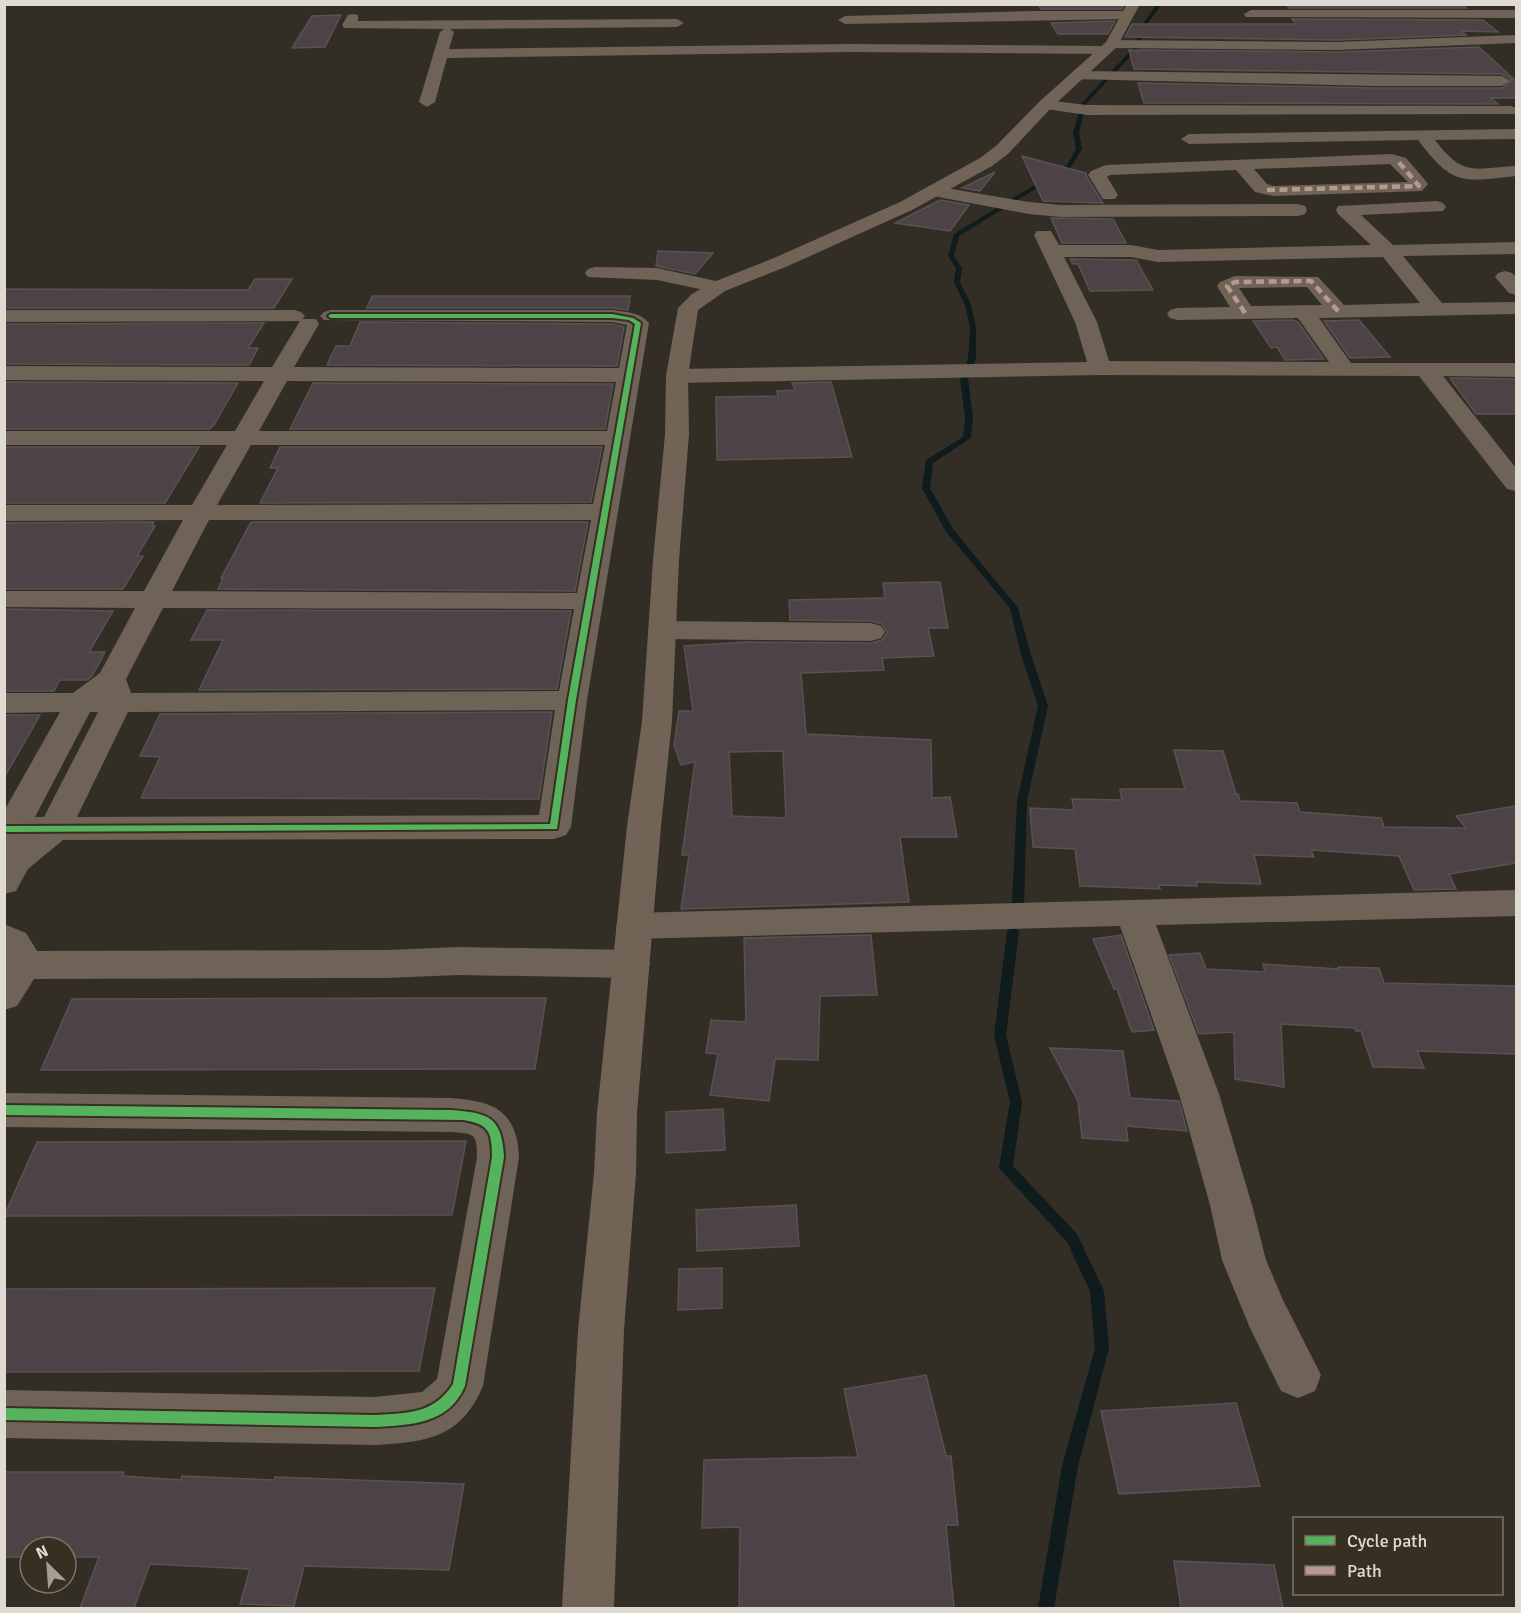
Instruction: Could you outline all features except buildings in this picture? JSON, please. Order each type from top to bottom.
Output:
[{"type":"main road","points":[[588,1608],[601,1330],[615,1173],[617,1113],[634,926],[657,721],[677,434],[677,376],[688,308],[699,298],[718,287],[782,262],[906,206],[986,162],[1054,106],[1111,48]]},
{"type":"street","points":[[1479,4],[1516,38]]},
{"type":"street","points":[[1269,45],[1251,9],[1516,14]]},
{"type":"street","points":[[353,18],[349,25],[452,19],[676,23]]},
{"type":"street","points":[[427,102],[452,19]]},
{"type":"street","points":[[845,20],[1111,48],[1374,81],[1502,81]]},
{"type":"street","points":[[1343,25],[1372,45]]},
{"type":"street","points":[[441,54],[850,48],[1111,48],[1144,45],[1372,45],[1516,38]]},
{"type":"street","points":[[1054,106],[1087,110],[1174,111],[1510,111]]},
{"type":"street","points":[[1174,111],[1189,139],[1208,166]]},
{"type":"street","points":[[1189,139],[1516,134]]},
{"type":"street","points":[[1422,135],[1451,170],[1463,173],[1516,171]]},
{"type":"street","points":[[1441,159],[1516,157]]},
{"type":"street","points":[[1109,195],[1097,175],[1106,170],[1392,159],[1400,162],[1419,184],[1416,187],[1273,191],[1260,188],[1240,165]]},
{"type":"street","points":[[934,191],[1061,211],[1345,210],[1437,207]]},
{"type":"street","points":[[1020,206],[1053,251],[1086,322],[1100,368]]},
{"type":"street","points":[[1345,210],[1388,251],[1436,309]]},
{"type":"street","points":[[1053,251],[1131,251],[1158,256],[1516,248]]},
{"type":"street","points":[[595,273],[657,274],[718,287]]},
{"type":"street","points":[[1245,313],[1227,286],[1229,284],[1311,281],[1339,312]]},
{"type":"street","points":[[1177,314],[1516,308]]},
{"type":"street","points":[[1305,313],[1346,370]]},
{"type":"street","points":[[4,316],[311,318],[612,316],[631,319],[638,323],[639,328],[628,375],[604,512],[572,700],[554,827],[54,830],[9,851]]},
{"type":"street","points":[[54,830],[153,600],[311,318]]},
{"type":"street","points":[[677,376],[1100,368],[1516,370]]},
{"type":"street","points":[[1427,371],[1516,484]]},
{"type":"street","points":[[4,373],[628,375]]},
{"type":"street","points":[[4,438],[618,438]]},
{"type":"street","points":[[4,513],[604,512]]},
{"type":"street","points":[[4,599],[589,602]]},
{"type":"street","points":[[662,630],[871,632]]},
{"type":"street","points":[[4,703],[80,703],[115,690],[572,700]]},
{"type":"street","points":[[9,851],[80,703]]},
{"type":"street","points":[[634,926],[1516,903]]},
{"type":"street","points":[[1133,913],[1199,1094],[1231,1205],[1244,1260],[1266,1312],[1298,1375]]},
{"type":"street","points":[[4,996],[17,980],[13,951],[373,964],[459,961],[632,964]]},
{"type":"street","points":[[4,1110],[451,1115],[476,1117],[487,1122],[494,1127],[498,1140],[498,1157],[459,1386],[446,1405],[434,1413],[409,1419],[375,1420],[4,1414]]},
{"type":"waterway","points":[[1018,905],[1022,801],[1043,706],[1026,655],[1014,608],[949,530],[926,488],[929,462],[967,438],[969,417],[964,379],[972,359],[973,328],[968,305],[957,282],[959,268],[951,256],[956,235],[1069,166],[1079,149],[1076,133],[1084,104],[1136,47],[1145,24],[1160,4]]},
{"type":"waterway","points":[[1013,932],[1000,1035],[1016,1102],[1006,1168],[1072,1238],[1097,1291],[1102,1348],[1070,1466],[1046,1608]]},
{"type":"marked path","points":[[1267,190],[1419,186],[1397,160]]},
{"type":"marked path","points":[[1245,313],[1227,286],[1235,282],[1311,281],[1339,312]]},
{"type":"cycle path","points":[[4,829],[554,827],[572,700],[638,323],[631,319],[612,316],[331,316]]},
{"type":"cycle path","points":[[4,1110],[451,1115],[473,1117],[488,1122],[493,1128],[498,1144],[498,1157],[459,1386],[444,1406],[423,1416],[375,1421],[4,1414]]}]
